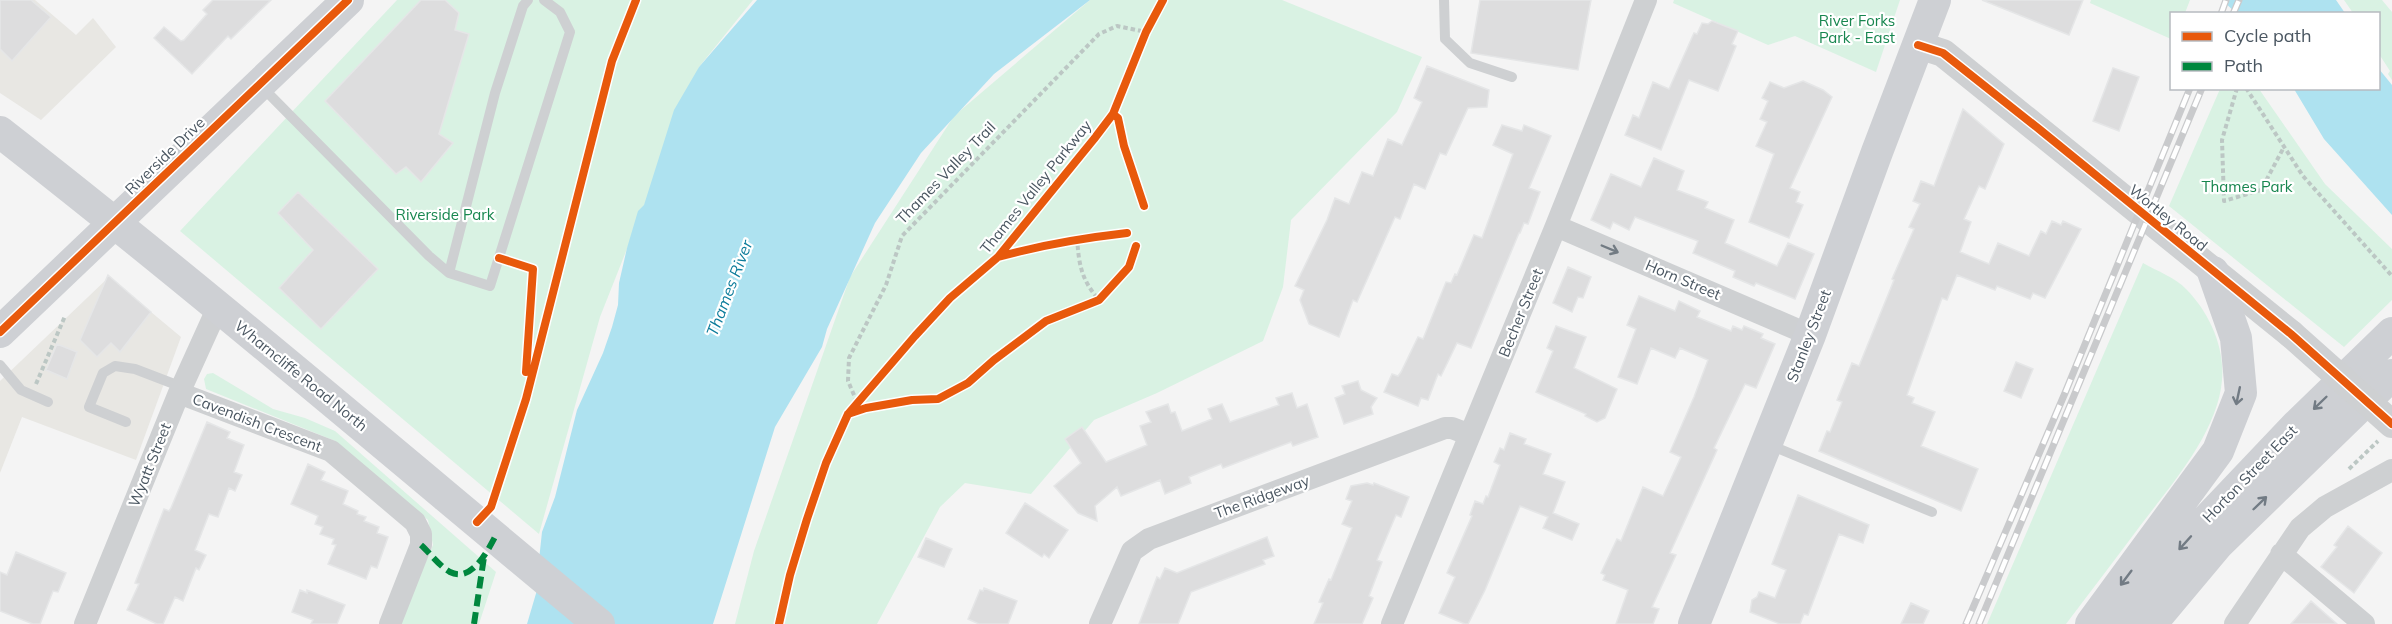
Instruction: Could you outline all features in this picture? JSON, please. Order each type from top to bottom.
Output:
[{"type":"main road","name":"Riverside Drive","points":[[0,332],[348,0]]},
{"type":"main road","name":"Stanley Street","points":[[1694,624],[1810,335],[1935,0]]},
{"type":"main road","name":"Wharncliffe Road North","points":[[0,132],[331,399],[599,624]]},
{"type":"main road","points":[[2091,624],[2218,451],[2241,393],[2236,338],[2213,272]]},
{"type":"main road","name":"Horton Street East","points":[[2117,624],[2183,545],[2296,426],[2392,333]]},
{"type":"main road","name":"Horton Street East","points":[[2151,624],[2218,544],[2392,375]]},
{"type":"street","name":"Becher Street","points":[[1392,624],[1557,226],[1646,0]]},
{"type":"street","name":"Wortley Road","points":[[1918,45],[1943,53],[2291,334],[2388,430]]},
{"type":"street","name":"Horn Street","points":[[1557,226],[1810,335]]},
{"type":"street","name":"Wyatt Street","points":[[85,624],[181,390],[218,307]]},
{"type":"street","name":"Cavendish Crescent","points":[[181,390],[331,451],[415,522],[421,534],[421,545],[390,624]]},
{"type":"street","name":"The Ridgeway","points":[[1100,624],[1132,551],[1149,539],[1445,428],[1452,428],[1470,435]]},
{"type":"street","points":[[2235,624],[2300,528],[2325,507],[2392,470]]},
{"type":"street","points":[[2281,554],[2364,624]]},
{"type":"lane","points":[[449,273],[495,93],[523,6],[528,0]]},
{"type":"lane","points":[[259,85],[429,256],[449,273],[490,286],[570,32],[560,12],[544,0]]},
{"type":"lane","points":[[1444,0],[1445,39],[1470,63],[1512,77]]},
{"type":"lane","points":[[0,365],[21,390],[48,402]]},
{"type":"lane","points":[[126,422],[89,407],[103,373],[115,366],[135,369],[181,390]]},
{"type":"lane","points":[[1767,443],[1932,512]]},
{"type":"path","points":[[1142,42],[1148,28]]},
{"type":"path","points":[[2236,90],[2222,140],[2224,201],[2261,190],[2284,147]]},
{"type":"path","points":[[2247,90],[2303,177],[2392,276]]},
{"type":"path","points":[[1113,114],[1118,118],[1124,146],[1144,206]]},
{"type":"path","points":[[996,259],[1043,244],[1128,233]]},
{"type":"path","points":[[1077,238],[1079,266],[1088,286],[1099,300]]},
{"type":"path","points":[[846,418],[866,408],[912,400],[938,399],[968,383],[994,360],[1046,321],[1099,300],[1130,267],[1136,246]]},
{"type":"path","points":[[32,395],[64,316]]},
{"type":"path","points":[[846,418],[865,394]]},
{"type":"path","points":[[2347,471],[2388,430]]},
{"type":"shaded area","points":[[0,0],[35,0],[76,35],[93,18],[116,47],[41,120],[0,93]]},
{"type":"shaded area","points":[[109,277],[181,337],[136,460],[22,417],[0,473],[0,381]]},
{"type":"green space","name":"Riverside Park","points":[[397,0],[753,0],[699,67],[600,317],[539,534],[180,231]]},
{"type":"green space","points":[[1090,0],[1282,0],[1422,57],[1397,112],[1291,220],[1283,287],[1263,341],[1157,393],[1094,420],[1031,494],[965,483],[940,507],[877,624],[735,624],[754,551],[850,277],[954,116]]},
{"type":"green space","name":"River Forks Park - East","points":[[1674,0],[1900,0],[1876,72],[1795,36],[1768,45],[1673,3]]},
{"type":"green space","points":[[2091,0],[2190,0],[2185,12],[2170,12],[2170,39],[2090,3]]},
{"type":"green space","points":[[2344,0],[2382,0],[2392,12],[2392,80],[2388,74],[2390,71],[2380,56],[2380,12],[2352,12]]},
{"type":"green space","name":"Thames Park","points":[[2220,90],[2260,90],[2325,184],[2392,249],[2392,300],[2344,347],[2169,206]]},
{"type":"green space","points":[[2143,263],[2182,285],[2202,308],[2214,331],[2221,355],[2222,380],[2219,400],[2212,419],[2179,475],[2066,624],[1987,624]]},
{"type":"green space","points":[[213,373],[273,409],[305,418],[335,431],[496,572],[479,624],[399,624],[433,545],[428,520],[335,441],[206,389],[204,379],[207,374]]},
{"type":"water","name":"Thames River","points":[[757,0],[1090,0],[994,74],[921,153],[875,223],[827,329],[822,347],[775,427],[713,624],[527,624],[540,580],[539,560],[542,532],[555,497],[577,410],[603,353],[612,327],[627,248],[638,211],[644,205],[674,110],[699,67]]},
{"type":"water","points":[[2222,0],[2336,0],[2344,12],[2235,12]]},
{"type":"water","points":[[2380,70],[2392,85],[2392,215],[2324,139],[2295,90],[2380,90]]},
{"type":"building","points":[[0,0],[31,0],[51,17],[12,61],[0,49]]},
{"type":"building","points":[[213,0],[271,0],[231,39],[228,36],[192,74],[154,38],[164,27],[181,41],[184,40],[207,14],[203,10]]},
{"type":"building","points":[[421,0],[445,0],[459,13],[455,30],[469,34],[439,134],[453,143],[421,182],[406,167],[396,174],[325,101]]},
{"type":"building","points":[[1480,0],[1591,0],[1578,70],[1471,53]]},
{"type":"building","points":[[1982,0],[2083,0],[2069,35]]},
{"type":"building","points":[[1712,21],[1738,31],[1732,44],[1736,46],[1718,91],[1689,80],[1661,150],[1625,135],[1633,115],[1639,118],[1653,82],[1669,89],[1694,33],[1697,34],[1702,23],[1708,24]]},
{"type":"building","points":[[1427,66],[1489,90],[1487,107],[1468,108],[1446,155],[1440,153],[1425,189],[1414,184],[1400,219],[1395,217],[1357,302],[1353,300],[1339,337],[1309,324],[1300,300],[1304,290],[1295,286],[1327,220],[1335,198],[1349,204],[1362,172],[1373,176],[1388,139],[1402,145],[1422,102],[1414,98]]},
{"type":"building","points":[[2113,68],[2139,77],[2119,131],[2093,121]]},
{"type":"building","points":[[1803,81],[1832,97],[1790,188],[1800,192],[1796,202],[1803,205],[1789,238],[1749,222],[1774,154],[1756,146],[1767,122],[1760,119],[1768,101],[1762,98],[1770,82],[1784,88]]},
{"type":"building","points":[[1963,109],[2004,144],[1985,189],[1979,186],[1964,219],[1971,222],[1960,252],[1989,264],[1998,243],[2029,256],[2041,231],[2046,234],[2052,221],[2061,225],[2063,221],[2081,229],[2045,298],[2033,293],[2030,299],[1997,286],[1995,290],[1957,275],[1947,300],[1942,298],[1907,395],[1914,398],[1912,403],[1935,412],[1921,446],[1978,469],[1961,511],[1819,451],[1827,431],[1830,432],[1842,402],[1837,400],[1852,363],[1859,366],[1914,229],[1909,227],[1920,204],[1913,201],[1921,181],[1934,186]]},
{"type":"building","points":[[1502,125],[1522,131],[1524,125],[1551,136],[1529,188],[1540,192],[1528,224],[1524,223],[1519,233],[1471,348],[1457,343],[1441,376],[1438,374],[1428,400],[1421,398],[1418,406],[1384,392],[1392,374],[1398,376],[1401,372],[1418,337],[1423,339],[1446,282],[1451,283],[1455,274],[1457,275],[1474,235],[1482,238],[1513,154],[1493,145]]},
{"type":"building","points":[[1654,158],[1684,171],[1677,190],[1708,202],[1705,208],[1734,220],[1725,243],[1777,266],[1788,243],[1814,254],[1795,299],[1756,283],[1754,286],[1733,277],[1735,271],[1693,253],[1698,241],[1635,217],[1629,230],[1613,222],[1610,229],[1591,220],[1611,174],[1641,187]]},
{"type":"building","points":[[298,192],[378,269],[321,329],[279,288],[313,250],[278,213]]},
{"type":"building","points":[[1568,267],[1591,277],[1583,298],[1578,297],[1572,312],[1553,303]]},
{"type":"building","points":[[108,275],[151,312],[120,352],[111,343],[97,357],[80,340]]},
{"type":"building","points":[[1639,296],[1675,311],[1679,301],[1700,311],[1697,317],[1731,331],[1733,326],[1742,330],[1744,326],[1763,334],[1761,338],[1775,344],[1756,388],[1745,384],[1714,448],[1717,450],[1670,553],[1676,555],[1652,607],[1659,609],[1653,624],[1616,624],[1628,590],[1603,580],[1605,575],[1601,573],[1617,539],[1621,541],[1643,487],[1663,496],[1681,457],[1670,452],[1708,360],[1680,348],[1675,358],[1651,348],[1637,384],[1618,377],[1636,329],[1627,325]]},
{"type":"building","points":[[1556,326],[1586,337],[1574,368],[1617,389],[1605,418],[1597,422],[1585,416],[1586,414],[1536,392],[1553,351],[1547,348]]},
{"type":"building","points":[[57,344],[77,352],[67,379],[46,370]]},
{"type":"building","points":[[2016,362],[2033,369],[2021,398],[2004,391]]},
{"type":"building","points":[[1358,381],[1361,390],[1377,398],[1371,407],[1373,414],[1344,424],[1335,398],[1345,394],[1342,386]]},
{"type":"building","points":[[1292,393],[1297,408],[1307,404],[1318,437],[1293,446],[1291,442],[1223,468],[1221,464],[1189,477],[1191,483],[1165,494],[1160,480],[1121,496],[1117,487],[1095,506],[1097,521],[1078,513],[1054,486],[1081,463],[1065,439],[1082,427],[1106,462],[1147,445],[1140,426],[1151,422],[1146,412],[1168,404],[1171,413],[1175,412],[1182,431],[1212,419],[1208,409],[1222,404],[1230,422],[1279,405],[1276,398]]},
{"type":"building","points":[[207,422],[230,432],[227,438],[244,445],[234,472],[242,475],[235,491],[229,488],[218,517],[209,514],[195,550],[206,555],[199,570],[196,568],[183,601],[175,597],[163,624],[157,624],[127,610],[139,584],[135,583],[164,509],[169,511],[171,508]]},
{"type":"building","points":[[1510,433],[1526,439],[1524,444],[1551,454],[1543,474],[1565,482],[1553,513],[1579,524],[1572,540],[1543,528],[1548,517],[1520,506],[1485,590],[1468,624],[1465,624],[1439,613],[1455,577],[1447,573],[1472,516],[1470,515],[1475,501],[1483,504],[1486,496],[1488,497],[1500,465],[1494,462],[1500,448],[1504,450]]},
{"type":"building","points":[[308,464],[325,472],[321,480],[348,491],[343,504],[358,511],[357,514],[366,517],[364,521],[379,527],[377,533],[388,537],[377,568],[371,566],[366,579],[328,564],[336,545],[332,544],[334,539],[320,534],[323,527],[315,524],[318,516],[291,504]]},
{"type":"building","points":[[1367,483],[1373,485],[1374,483],[1409,497],[1401,517],[1396,515],[1377,560],[1382,562],[1369,596],[1373,598],[1362,624],[1314,624],[1323,603],[1319,602],[1329,579],[1331,580],[1352,528],[1342,524],[1352,501],[1346,499],[1351,486]]},
{"type":"building","points":[[1798,495],[1869,525],[1863,543],[1839,534],[1808,615],[1804,614],[1800,624],[1780,624],[1750,612],[1752,600],[1759,592],[1775,598],[1786,570],[1772,564]]},
{"type":"building","points":[[1025,503],[1068,530],[1049,558],[1044,554],[1042,557],[1006,533]]},
{"type":"building","points":[[2348,526],[2382,553],[2354,593],[2321,567],[2337,547],[2334,545]]},
{"type":"building","points":[[1267,537],[1274,556],[1263,560],[1265,564],[1191,592],[1178,624],[1139,624],[1157,577],[1160,579],[1165,568],[1177,573]]},
{"type":"building","points":[[926,538],[952,549],[944,567],[918,557]]},
{"type":"building","points":[[16,552],[66,573],[58,592],[53,591],[40,624],[33,624],[0,611],[0,572],[7,575]]},
{"type":"building","points":[[984,588],[1017,601],[1008,624],[979,624],[968,619],[980,590],[983,591]]},
{"type":"building","points":[[300,590],[307,593],[307,590],[345,605],[337,624],[311,624],[313,620],[292,612]]},
{"type":"building","points":[[2311,601],[2337,624],[2291,624]]},
{"type":"building","points":[[1911,603],[1929,611],[1923,624],[1901,624]]},
{"type":"railway","points":[[2222,12],[2226,0]]},
{"type":"railway","points":[[2234,12],[2239,0]]},
{"type":"railway","points":[[1966,624],[2065,393],[2189,90]]},
{"type":"railway","points":[[1979,624],[2201,90]]},
{"type":"marked path","points":[[421,545],[442,566],[458,574],[471,570],[488,550],[495,537]]},
{"type":"marked path","points":[[474,624],[484,557]]},
{"type":"cycle path","points":[[0,332],[348,0]]},
{"type":"cycle path","points":[[477,522],[491,507],[526,399],[612,61],[636,0]]},
{"type":"cycle path","name":"Thames Valley Parkway","points":[[779,624],[790,575],[807,519],[826,463],[848,414],[950,298],[998,257],[1094,139],[1113,114],[1146,32],[1163,0]]},
{"type":"cycle path","points":[[1918,45],[1943,53],[2039,129],[2291,334],[2392,424]]},
{"type":"cycle path","points":[[1113,114],[1118,118],[1124,146],[1144,206]]},
{"type":"cycle path","name":"Thames Valley Parkway","points":[[998,257],[1062,242],[1127,233]]},
{"type":"cycle path","points":[[848,414],[866,408],[912,400],[938,399],[968,383],[994,360],[1046,321],[1099,300],[1129,267],[1136,246]]},
{"type":"cycle path","points":[[499,258],[533,269],[526,372]]}]
